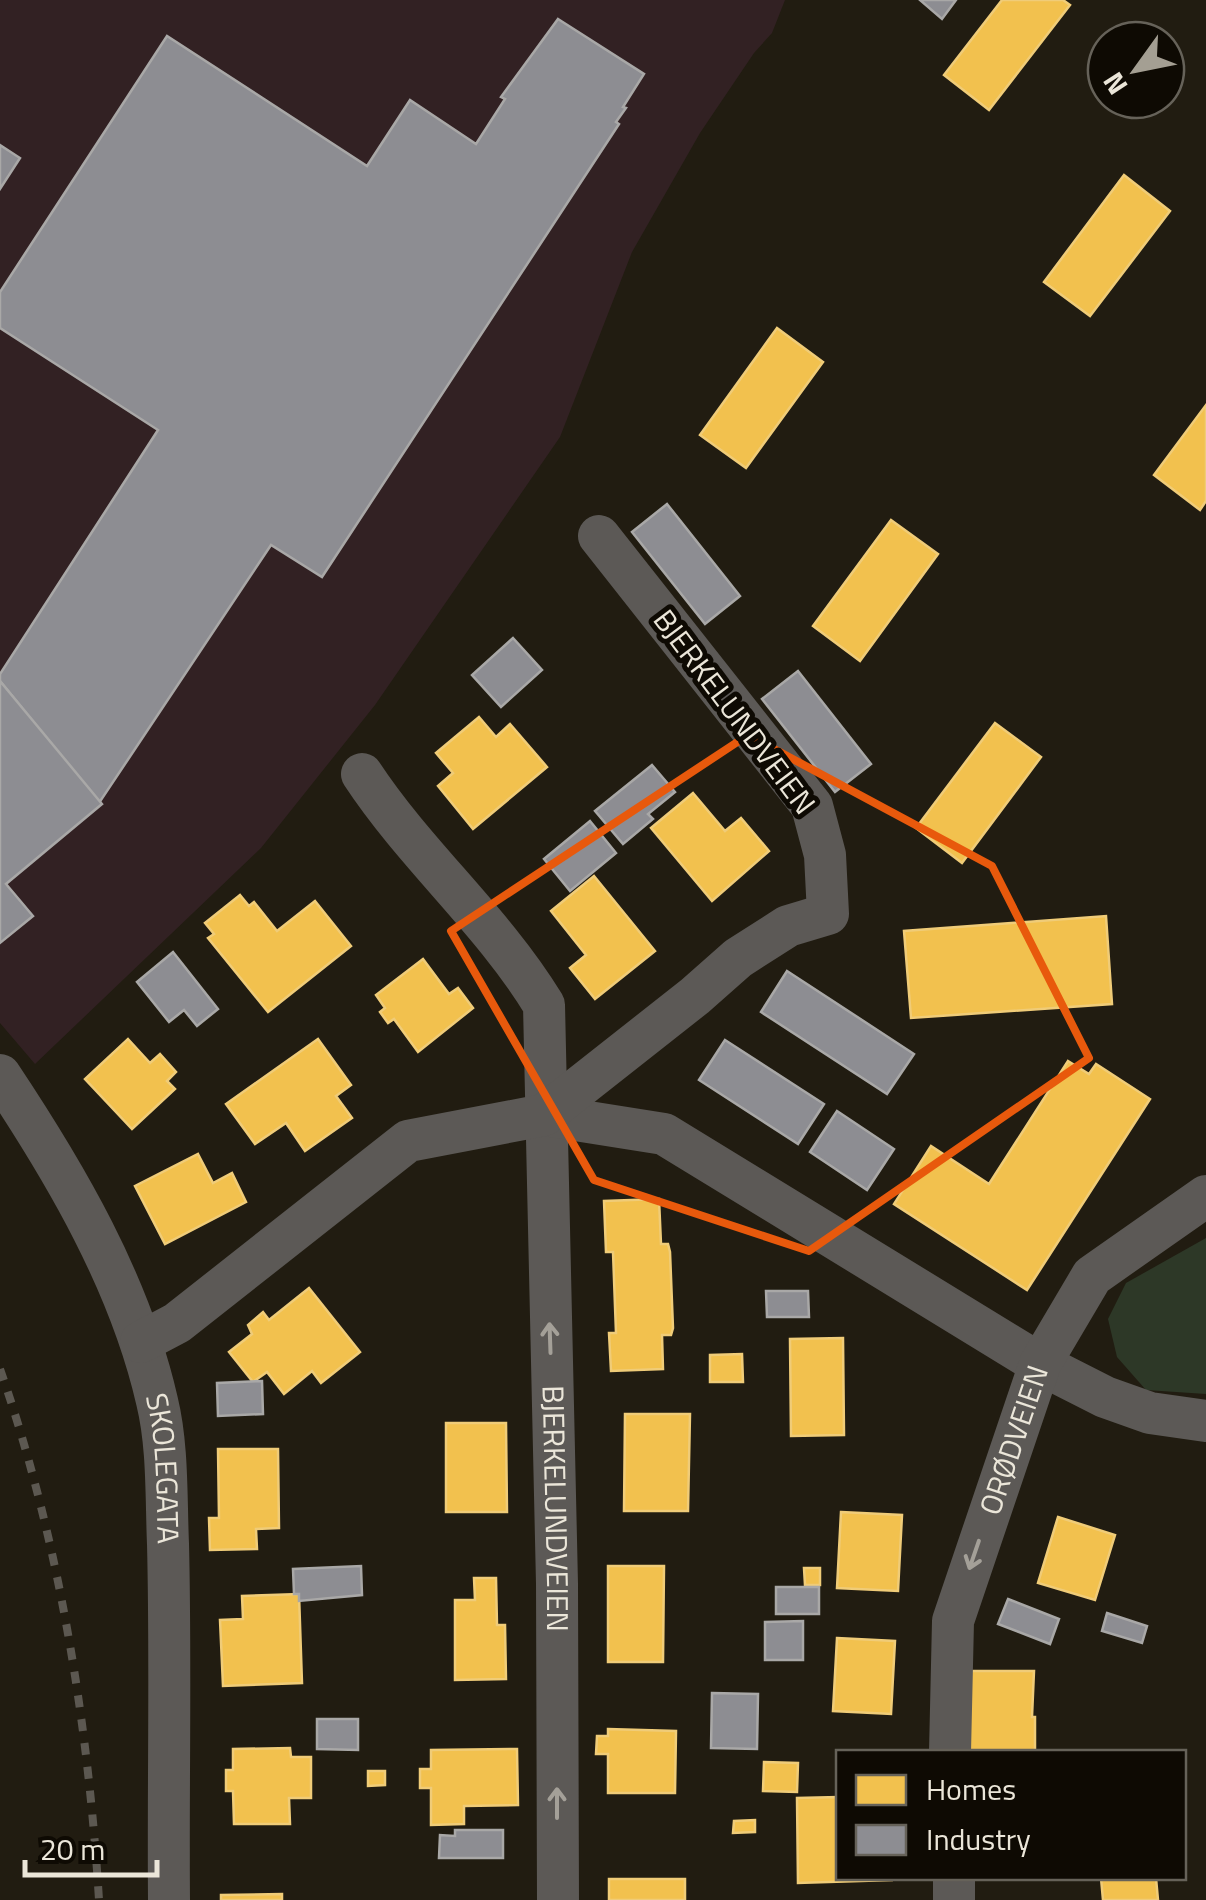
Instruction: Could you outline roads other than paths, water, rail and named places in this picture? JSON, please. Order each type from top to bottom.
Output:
[{"type":"street","name":"BJERKELUNDVEIEN","points":[[141,1342],[177,1323],[408,1141],[544,1115],[738,958],[788,926],[828,914],[826,854],[812,806],[599,536]]},
{"type":"street","name":"BJERKELUNDVEIEN","points":[[362,774],[521,967],[544,1005],[557,1584],[558,1900]]},
{"type":"street","name":"SKOLEGATA","points":[[0,1075],[86,1219],[141,1342],[158,1404],[166,1484],[170,1900]]},
{"type":"street","points":[[544,1115],[664,1134],[1040,1364],[1105,1397],[1150,1413],[1206,1421]]},
{"type":"street","name":"ORØDVEIEN","points":[[950,1750],[953,1621],[1040,1364],[1092,1276],[1206,1196]]},
{"type":"railway","points":[[0,1369],[39,1498],[68,1631],[87,1766],[99,1900]]}]
